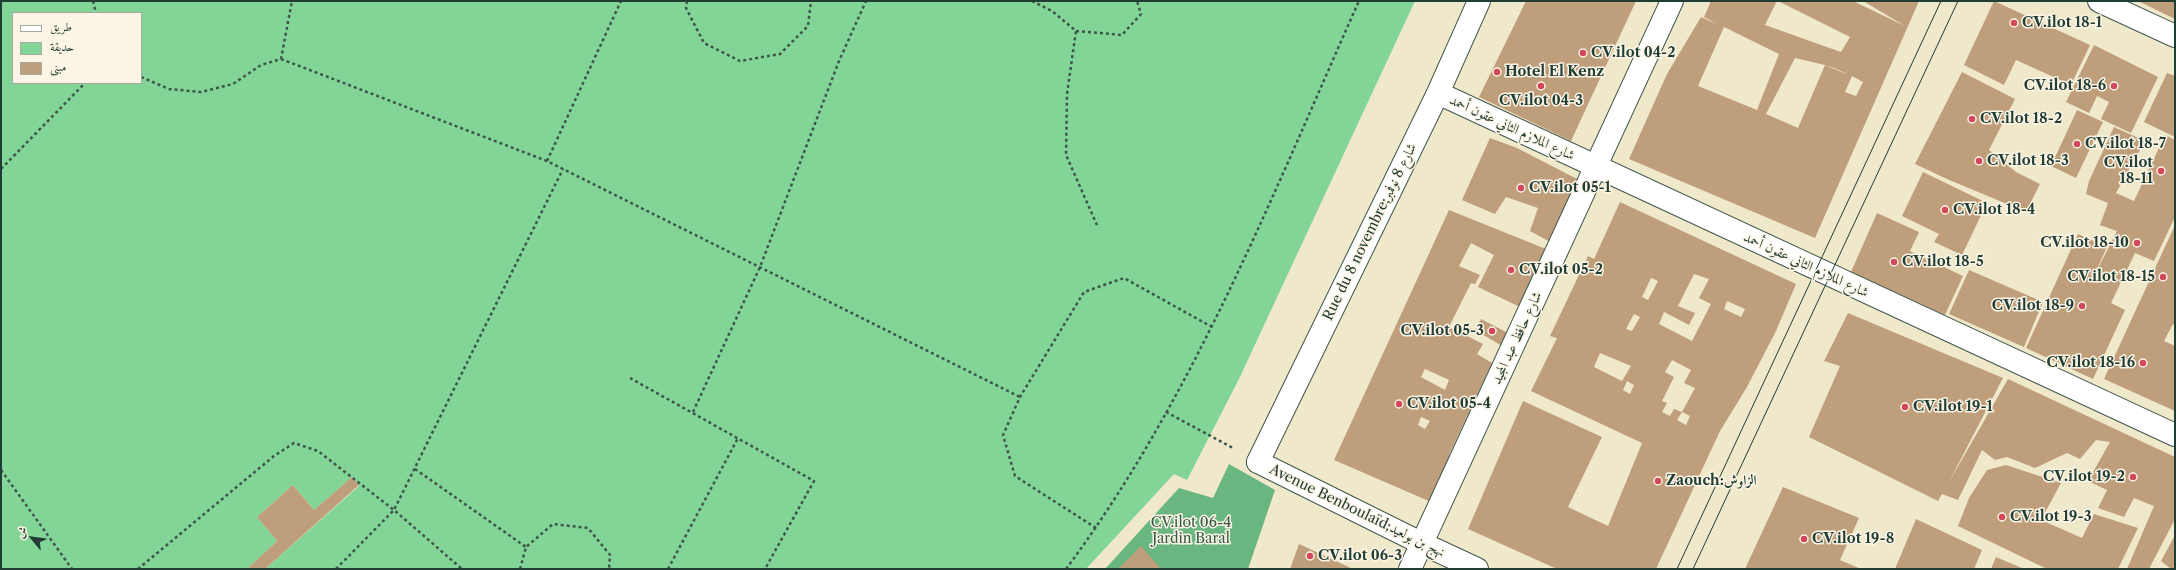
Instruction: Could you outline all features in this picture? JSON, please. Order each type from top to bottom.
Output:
[{"type":"street","name":"Rue du 8 novembre;شارع 8 نوفمبر","points":[[1258,462],[1438,93],[1479,1]]},
{"type":"street","name":"شارع حافظ عبد المجيد","points":[[1410,569],[1672,1]]},
{"type":"street","points":[[2099,1],[2175,36]]},
{"type":"street","name":"شارع الملازم الثاني عقون أحمد","points":[[1438,93],[2175,435]]},
{"type":"street","name":"Avenue Benboulaïd;نهج بن بولعيد","points":[[1258,462],[1421,544],[1477,569]]},
{"type":"path","points":[[93,1],[96,12]]},
{"type":"path","points":[[281,59],[292,1]]},
{"type":"path","points":[[547,161],[621,1]]},
{"type":"path","points":[[687,1],[686,8],[704,43],[740,61],[780,54],[808,26],[812,1]]},
{"type":"path","points":[[693,412],[760,267],[839,61],[866,1]]},
{"type":"path","points":[[1032,1],[1052,11],[1076,31],[1122,34],[1141,14],[1137,1]]},
{"type":"path","points":[[1066,569],[1096,528],[1166,412],[1212,327],[1360,1]]},
{"type":"path","points":[[1076,31],[1067,94],[1066,155],[1097,225]]},
{"type":"path","points":[[142,77],[169,89],[201,92],[233,84],[261,65],[281,59],[547,161],[1020,397]]},
{"type":"path","points":[[1,169],[84,84]]},
{"type":"path","points":[[336,569],[394,510],[563,169]]},
{"type":"path","points":[[1096,528],[1015,476],[1003,435],[1020,397],[1084,292],[1124,278],[1212,327]]},
{"type":"path","points":[[630,378],[814,481],[765,569]]},
{"type":"path","points":[[1166,412],[1258,462]]},
{"type":"path","points":[[668,569],[738,438]]},
{"type":"path","points":[[138,569],[274,456],[294,443],[318,451],[394,510],[462,569]]},
{"type":"path","points":[[415,469],[526,546]]},
{"type":"path","points":[[1,470],[72,569]]},
{"type":"path","points":[[520,569],[526,546],[553,524],[588,528],[610,555],[609,569]]},
{"type":"green space","points":[[1,1],[1415,1],[1239,379],[1187,480],[1174,474],[1086,569],[265,569],[359,486],[352,477],[314,510],[293,485],[257,517],[277,541],[247,569],[1,569]]},
{"type":"green space","name":"CV.ilot 06-4 Jardin Baral","points":[[1229,464],[1275,490],[1248,569],[1105,569],[1179,488],[1213,498]]},
{"type":"building","points":[[1526,1],[1636,1],[1571,141],[1479,97]]},
{"type":"building","points":[[1711,1],[1777,1],[1765,25],[1841,52],[1850,37],[1778,1],[1853,1],[1905,26],[1863,1],[1919,1],[1815,238],[1629,159],[1667,74],[1701,17],[1717,24],[1704,17]],"holes":[[[1724,27],[1779,54],[1757,110],[1698,86]],[[1795,58],[1825,65],[1798,128],[1766,114]],[[1825,65],[1834,68],[1847,74]],[[1852,76],[1863,82],[1856,96],[1845,92]]]},
{"type":"building","name":"CV.ilot 18-1","points":[[1994,1],[2090,45],[2071,85],[2016,60],[2004,85],[1964,65]]},
{"type":"building","points":[[2138,1],[2175,1],[2175,19]]},
{"type":"building","name":"CV.ilot 18-6","points":[[2094,45],[2158,77],[2131,133],[2101,119],[2109,102],[2097,96],[2089,113],[2066,102]]},
{"type":"building","name":"CV.ilot 18-2","points":[[1962,72],[2015,99],[1989,150],[2016,172],[2040,184],[2026,212],[1915,164]]},
{"type":"building","points":[[2167,73],[2175,76],[2175,137],[2144,122]]},
{"type":"building","name":"CV.ilot 18-7","points":[[2077,110],[2103,122],[2076,178],[2051,166]]},
{"type":"building","points":[[2114,127],[2145,141],[2116,193],[2134,201],[2165,135],[2175,140],[2175,217],[2154,261],[2135,253],[2111,303],[2125,310],[2093,379],[2026,348],[2078,234],[2107,247],[2092,280],[2117,231],[2100,225],[2108,203],[2086,194],[2089,181]]},
{"type":"building","name":"CV.ilot 05-1","points":[[1490,138],[1517,148],[1579,180],[1552,243],[1530,231],[1538,208],[1506,197],[1495,214],[1462,200]]},
{"type":"building","name":"CV.ilot 18-4","points":[[1923,172],[1987,203],[1962,255],[1934,242],[1939,234],[1902,216]]},
{"type":"building","points":[[1620,202],[1796,284],[1776,331],[1747,387],[1720,431],[1656,569],[1557,569],[1468,529],[1523,401],[1602,437],[1568,507],[1608,526],[1642,443],[1531,391],[1557,338],[1550,336],[1588,256],[1594,259]],"holes":[[[1694,274],[1709,279],[1699,298],[1711,304],[1692,341],[1659,324],[1664,312],[1689,325],[1695,313],[1678,306]],[[1651,278],[1658,281],[1648,300],[1642,297]],[[1727,301],[1745,309],[1741,317],[1724,309]],[[1634,314],[1640,317],[1632,331],[1626,329]],[[1600,353],[1631,366],[1622,381],[1594,367]],[[1672,360],[1691,370],[1684,383],[1695,388],[1682,412],[1674,409],[1670,416],[1662,412],[1667,403],[1662,401],[1674,377],[1665,372]],[[1627,381],[1634,385],[1630,394],[1623,390]],[[1682,412],[1690,416],[1686,425],[1677,420]]]},
{"type":"building","points":[[1449,210],[1546,249],[1520,307],[1478,287],[1494,255],[1471,243],[1459,266],[1480,275],[1475,284],[1471,283],[1449,327],[1483,344],[1477,354],[1492,363],[1449,455],[1452,456],[1431,502],[1334,460]],"holes":[[[1425,369],[1449,380],[1445,390],[1421,377]],[[1421,417],[1430,421],[1425,429],[1418,425]]]},
{"type":"building","name":"CV.ilot 18-5","points":[[1877,213],[1919,232],[1910,251],[1963,276],[1945,315],[1851,272]]},
{"type":"building","name":"CV.ilot 18-16","points":[[2175,225],[2175,325],[2173,324],[2164,341],[2175,346],[2175,411],[2104,379]]},
{"type":"building","points":[[1969,270],[2043,302],[2024,347],[1949,314]]},
{"type":"building","points":[[1848,313],[2003,378],[1949,482],[2008,379],[2175,457],[2175,519],[2149,569],[2127,569],[2154,506],[2134,498],[2124,517],[2098,508],[2107,490],[2088,481],[2110,442],[2096,440],[2080,459],[2067,453],[2035,468],[2007,457],[1995,460],[1982,450],[1958,500],[1942,494],[1938,501],[1809,437],[1840,366],[1824,361]]},
{"type":"building","name":"CV.ilot 05-3","points":[[1481,319],[1508,333],[1502,346],[1475,330]]},
{"type":"building","name":"CV.ilot 19-3","points":[[2006,465],[2061,483],[2041,520],[2082,538],[2094,514],[2138,528],[2118,569],[2047,569],[1958,526],[1969,498],[1987,470]]},
{"type":"building","points":[[352,477],[359,485],[265,569],[247,569],[277,541],[257,517],[293,485],[314,510]]},
{"type":"building","name":"CV.ilot 19-8","points":[[1783,487],[1859,518],[1840,560],[1861,569],[1745,569]]},
{"type":"building","name":"CV.ilot 19-8","points":[[1916,519],[1982,550],[1974,569],[1895,569]]},
{"type":"building","points":[[2175,535],[2175,569],[2171,569],[2161,561]]},
{"type":"building","name":"CV.ilot 06-3","points":[[1299,544],[1353,569],[1290,569]]},
{"type":"building","points":[[1141,546],[1161,569],[1118,569]]},
{"type":"building","points":[[1996,557],[2024,569],[1991,569]]},
{"type":"tram line","points":[[1677,569],[1941,1]]},
{"type":"tram line","points":[[1693,569],[1958,1]]},
{"type":"place","name":"CV.ilot 18-1","points":[[2014,23]]},
{"type":"place","name":"CV.ilot 04-2","points":[[1583,53]]},
{"type":"place","name":"Hotel El Kenz","points":[[1497,72]]},
{"type":"place","name":"CV.ilot 04-3","points":[[1541,86]]},
{"type":"place","name":"CV.ilot 18-6","points":[[2114,86]]},
{"type":"place","name":"CV.ilot 18-2","points":[[1972,119]]},
{"type":"place","name":"CV.ilot 18-7","points":[[2077,144]]},
{"type":"place","name":"CV.ilot 18-3","points":[[1979,161]]},
{"type":"place","name":"CV.ilot 18-11","points":[[2161,171]]},
{"type":"place","name":"CV.ilot 05-1","points":[[1521,188]]},
{"type":"place","name":"CV.ilot 18-4","points":[[1945,210]]},
{"type":"place","name":"CV.ilot 18-10","points":[[2137,243]]},
{"type":"place","name":"CV.ilot 18-5","points":[[1894,262]]},
{"type":"place","name":"CV.ilot 05-2","points":[[1511,270]]},
{"type":"place","name":"CV.ilot 18-15","points":[[2163,277]]},
{"type":"place","name":"CV.ilot 18-9","points":[[2082,306]]},
{"type":"place","name":"CV.ilot 05-3","points":[[1492,331]]},
{"type":"place","name":"CV.ilot 18-16","points":[[2143,363]]},
{"type":"place","name":"CV.ilot 05-4","points":[[1399,404]]},
{"type":"place","name":"CV.ilot 19-1","points":[[1905,407]]},
{"type":"place","name":"CV.ilot 19-2","points":[[2133,477]]},
{"type":"place","name":"Zaouch:الزاوش","points":[[1658,481]]},
{"type":"place","name":"CV.ilot 19-3","points":[[2002,517]]},
{"type":"place","name":"CV.ilot 19-8","points":[[1804,539]]},
{"type":"place","name":"CV.ilot 06-3","points":[[1310,556]]}]
